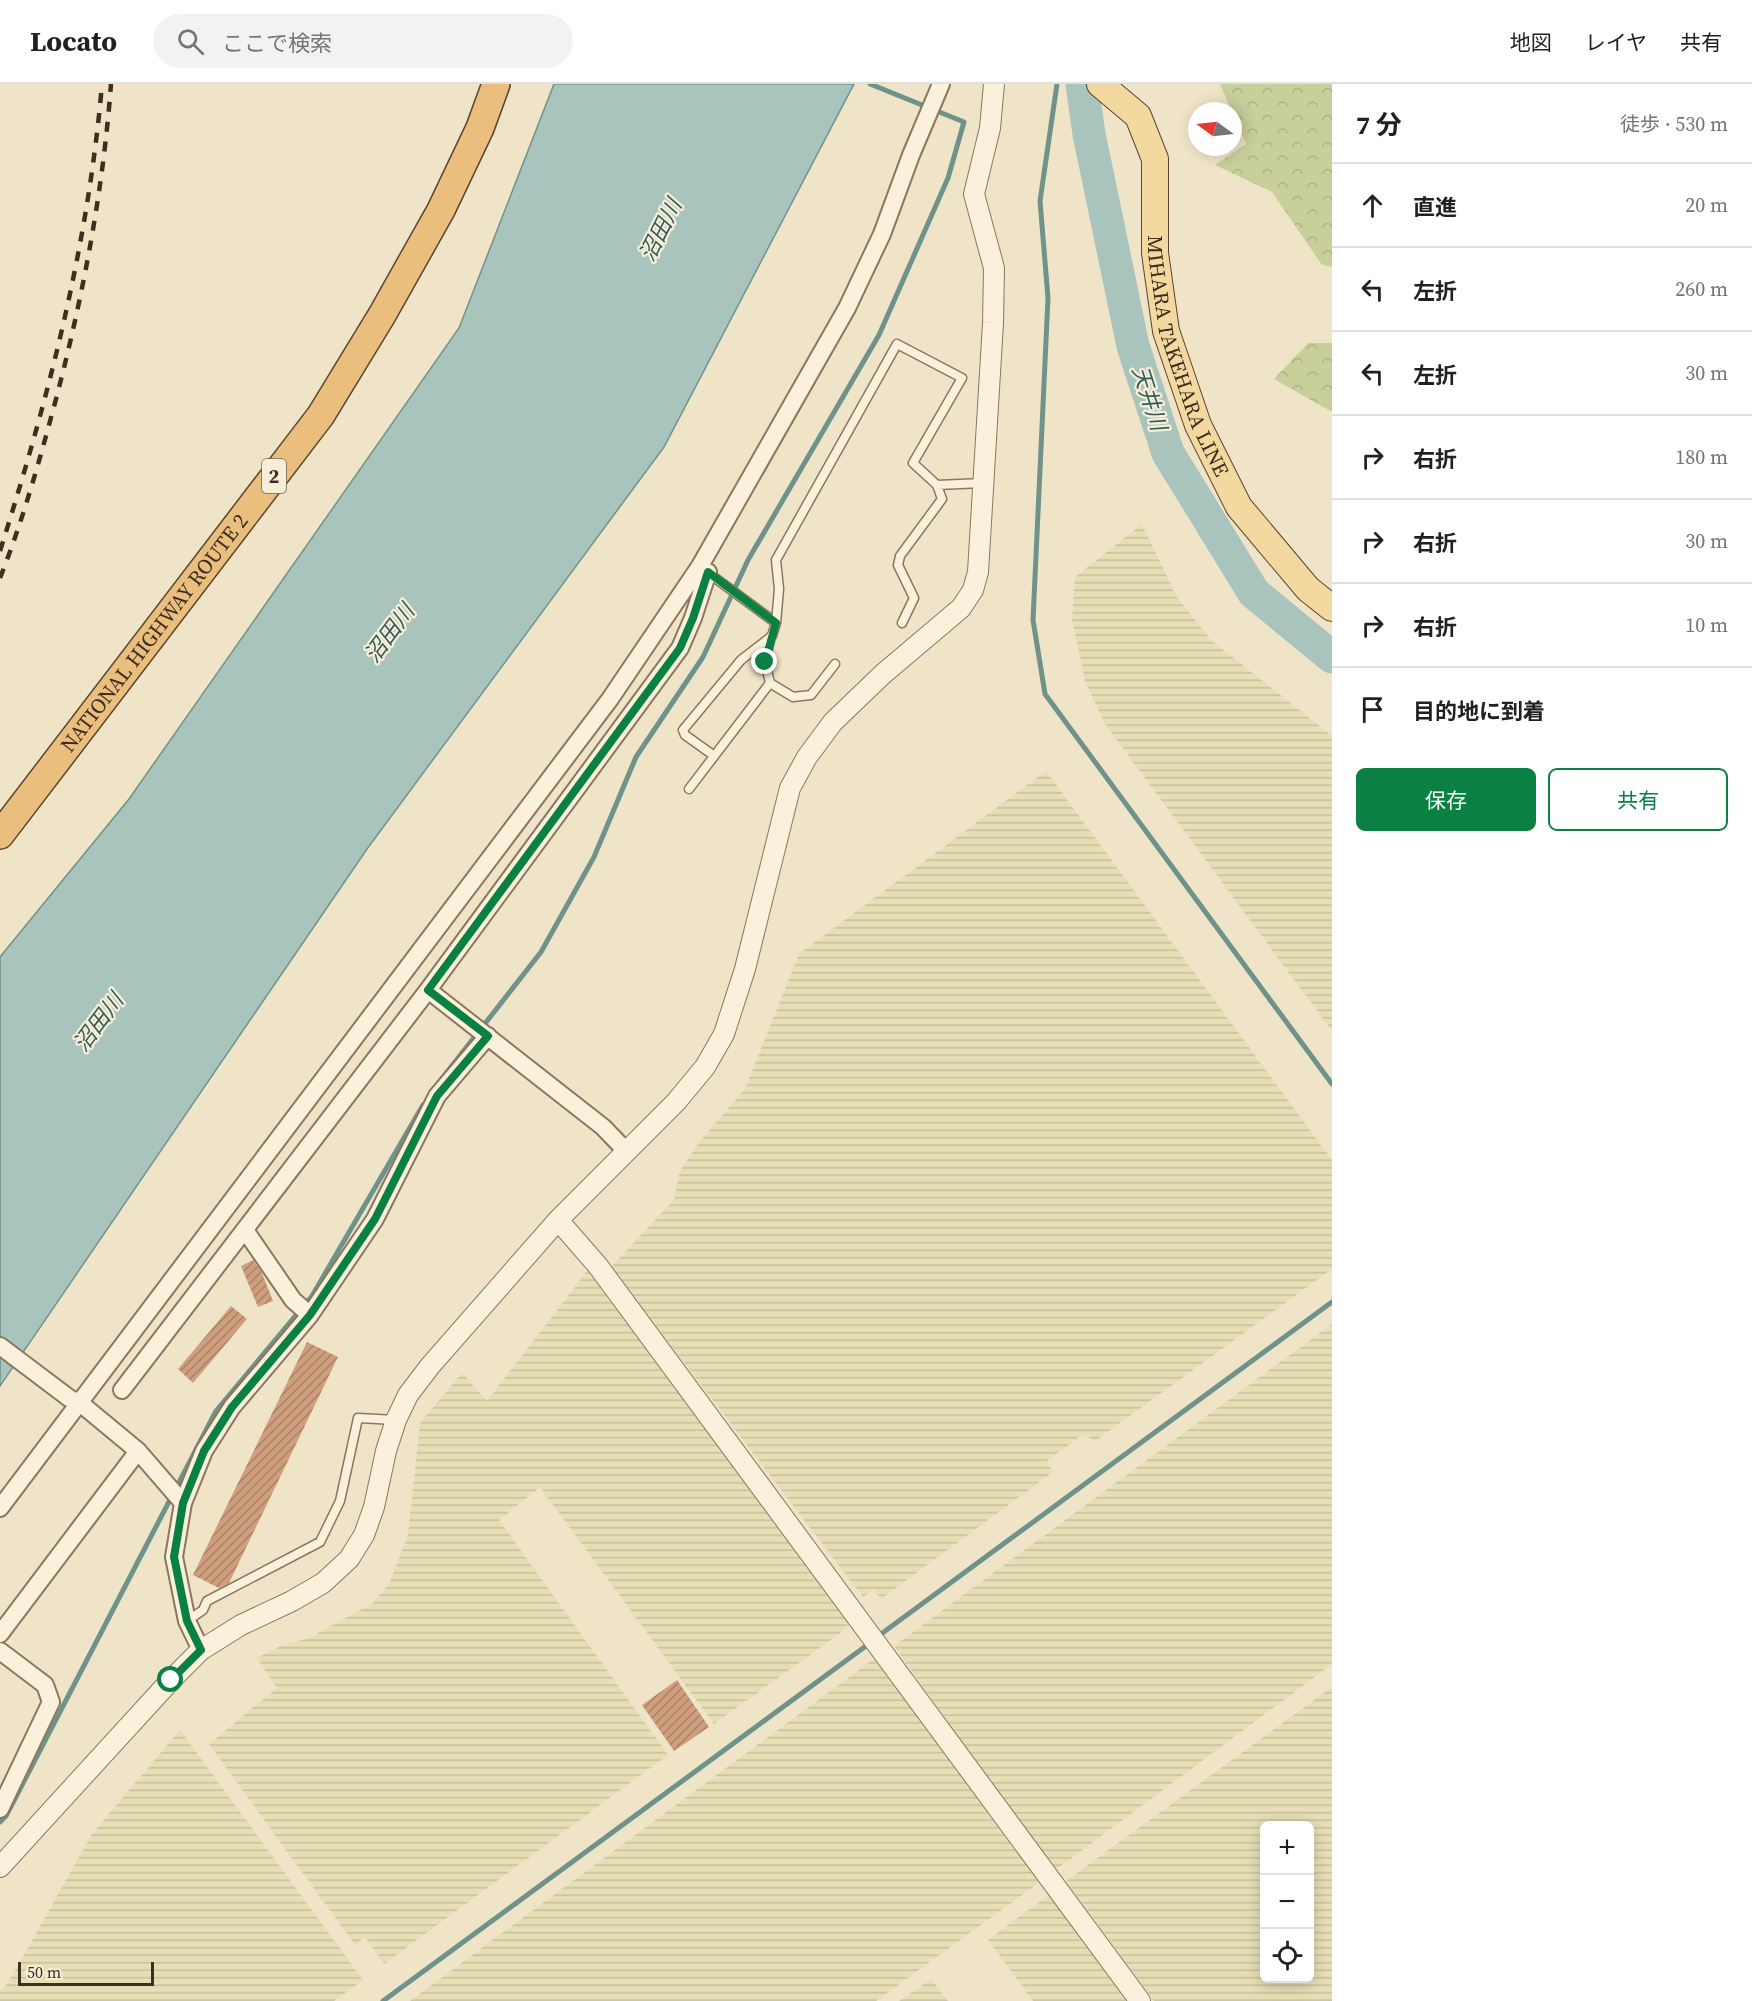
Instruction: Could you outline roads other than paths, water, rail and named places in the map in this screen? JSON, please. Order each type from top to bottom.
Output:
[{"type":"highway","name":"NATIONAL HIGHWAY ROUTE 2","points":[[0,835],[321,416],[382,315],[441,210],[480,129],[496,84]]},
{"type":"main road","name":"MIHARA TAKEHARA LINE","points":[[1114,90],[1138,116],[1155,159],[1155,253],[1166,331],[1198,425],[1239,507],[1308,589],[1332,608]]},
{"type":"street","points":[[0,1508],[74,1401],[610,699],[704,569],[847,308],[882,234],[941,84]]},
{"type":"street","points":[[0,1867],[201,1650],[242,1625],[323,1583],[349,1559],[364,1535],[374,1508],[386,1451],[396,1420],[408,1395],[430,1366],[558,1220],[676,1102],[705,1067],[724,1034],[745,969],[789,788],[807,757],[833,722],[883,674],[961,608],[972,590],[978,572],[993,323],[994,268],[974,194],[990,128],[994,84]]},
{"type":"street","points":[[122,1390],[428,990],[680,648],[693,618],[704,569]]},
{"type":"street","points":[[428,990],[603,1127],[627,1152]]},
{"type":"street","points":[[201,1650],[187,1621],[174,1557],[183,1503],[204,1451],[232,1407],[310,1315],[375,1219],[437,1096],[488,1036]]},
{"type":"street","points":[[558,1220],[598,1266],[1140,2001]]},
{"type":"street","points":[[244,1230],[293,1300],[310,1315]]},
{"type":"street","points":[[0,1346],[138,1451],[183,1503]]},
{"type":"street","points":[[0,1634],[138,1451]]},
{"type":"street","points":[[0,1651],[45,1685],[51,1702],[0,1809]]},
{"type":"lane","points":[[835,664],[811,695],[793,697],[770,683],[765,662],[776,623],[778,589],[776,560],[897,344],[962,378],[913,463],[938,485],[942,499],[900,556],[898,565],[914,598],[902,623]]},
{"type":"lane","points":[[938,485],[983,483]]},
{"type":"lane","points":[[704,569],[776,623]]},
{"type":"lane","points":[[713,755],[685,735],[683,730],[741,660],[772,636]]},
{"type":"lane","points":[[689,789],[770,683]]},
{"type":"lane","points":[[187,1621],[203,1610],[207,1601],[320,1542],[340,1501],[358,1418],[396,1420]]},
{"type":"water","name":"沼田川","points":[[554,84],[854,84],[664,447],[367,849],[0,1386],[0,957],[129,799],[459,328]]},
{"type":"waterway","points":[[433,1090],[541,952],[594,857],[636,757],[703,657],[748,560],[879,335],[948,178],[964,122],[870,84]]},
{"type":"waterway","points":[[1057,84],[1040,201],[1048,298],[1033,620],[1045,694],[1332,1084]]},
{"type":"waterway","name":"天井川","points":[[1082,84],[1089,134],[1133,346],[1168,453],[1254,593],[1332,657]]},
{"type":"waterway","points":[[0,1822],[6,1816],[216,1411],[312,1296],[423,1105]]},
{"type":"waterway","points":[[877,1637],[1332,1302]]},
{"type":"waterway","points":[[383,2001],[870,1643]]},
{"type":"railway","points":[[0,551],[35,435],[64,320],[87,204],[102,84]]},
{"type":"railway","points":[[0,578],[37,467],[75,321],[97,204],[111,84]]}]
